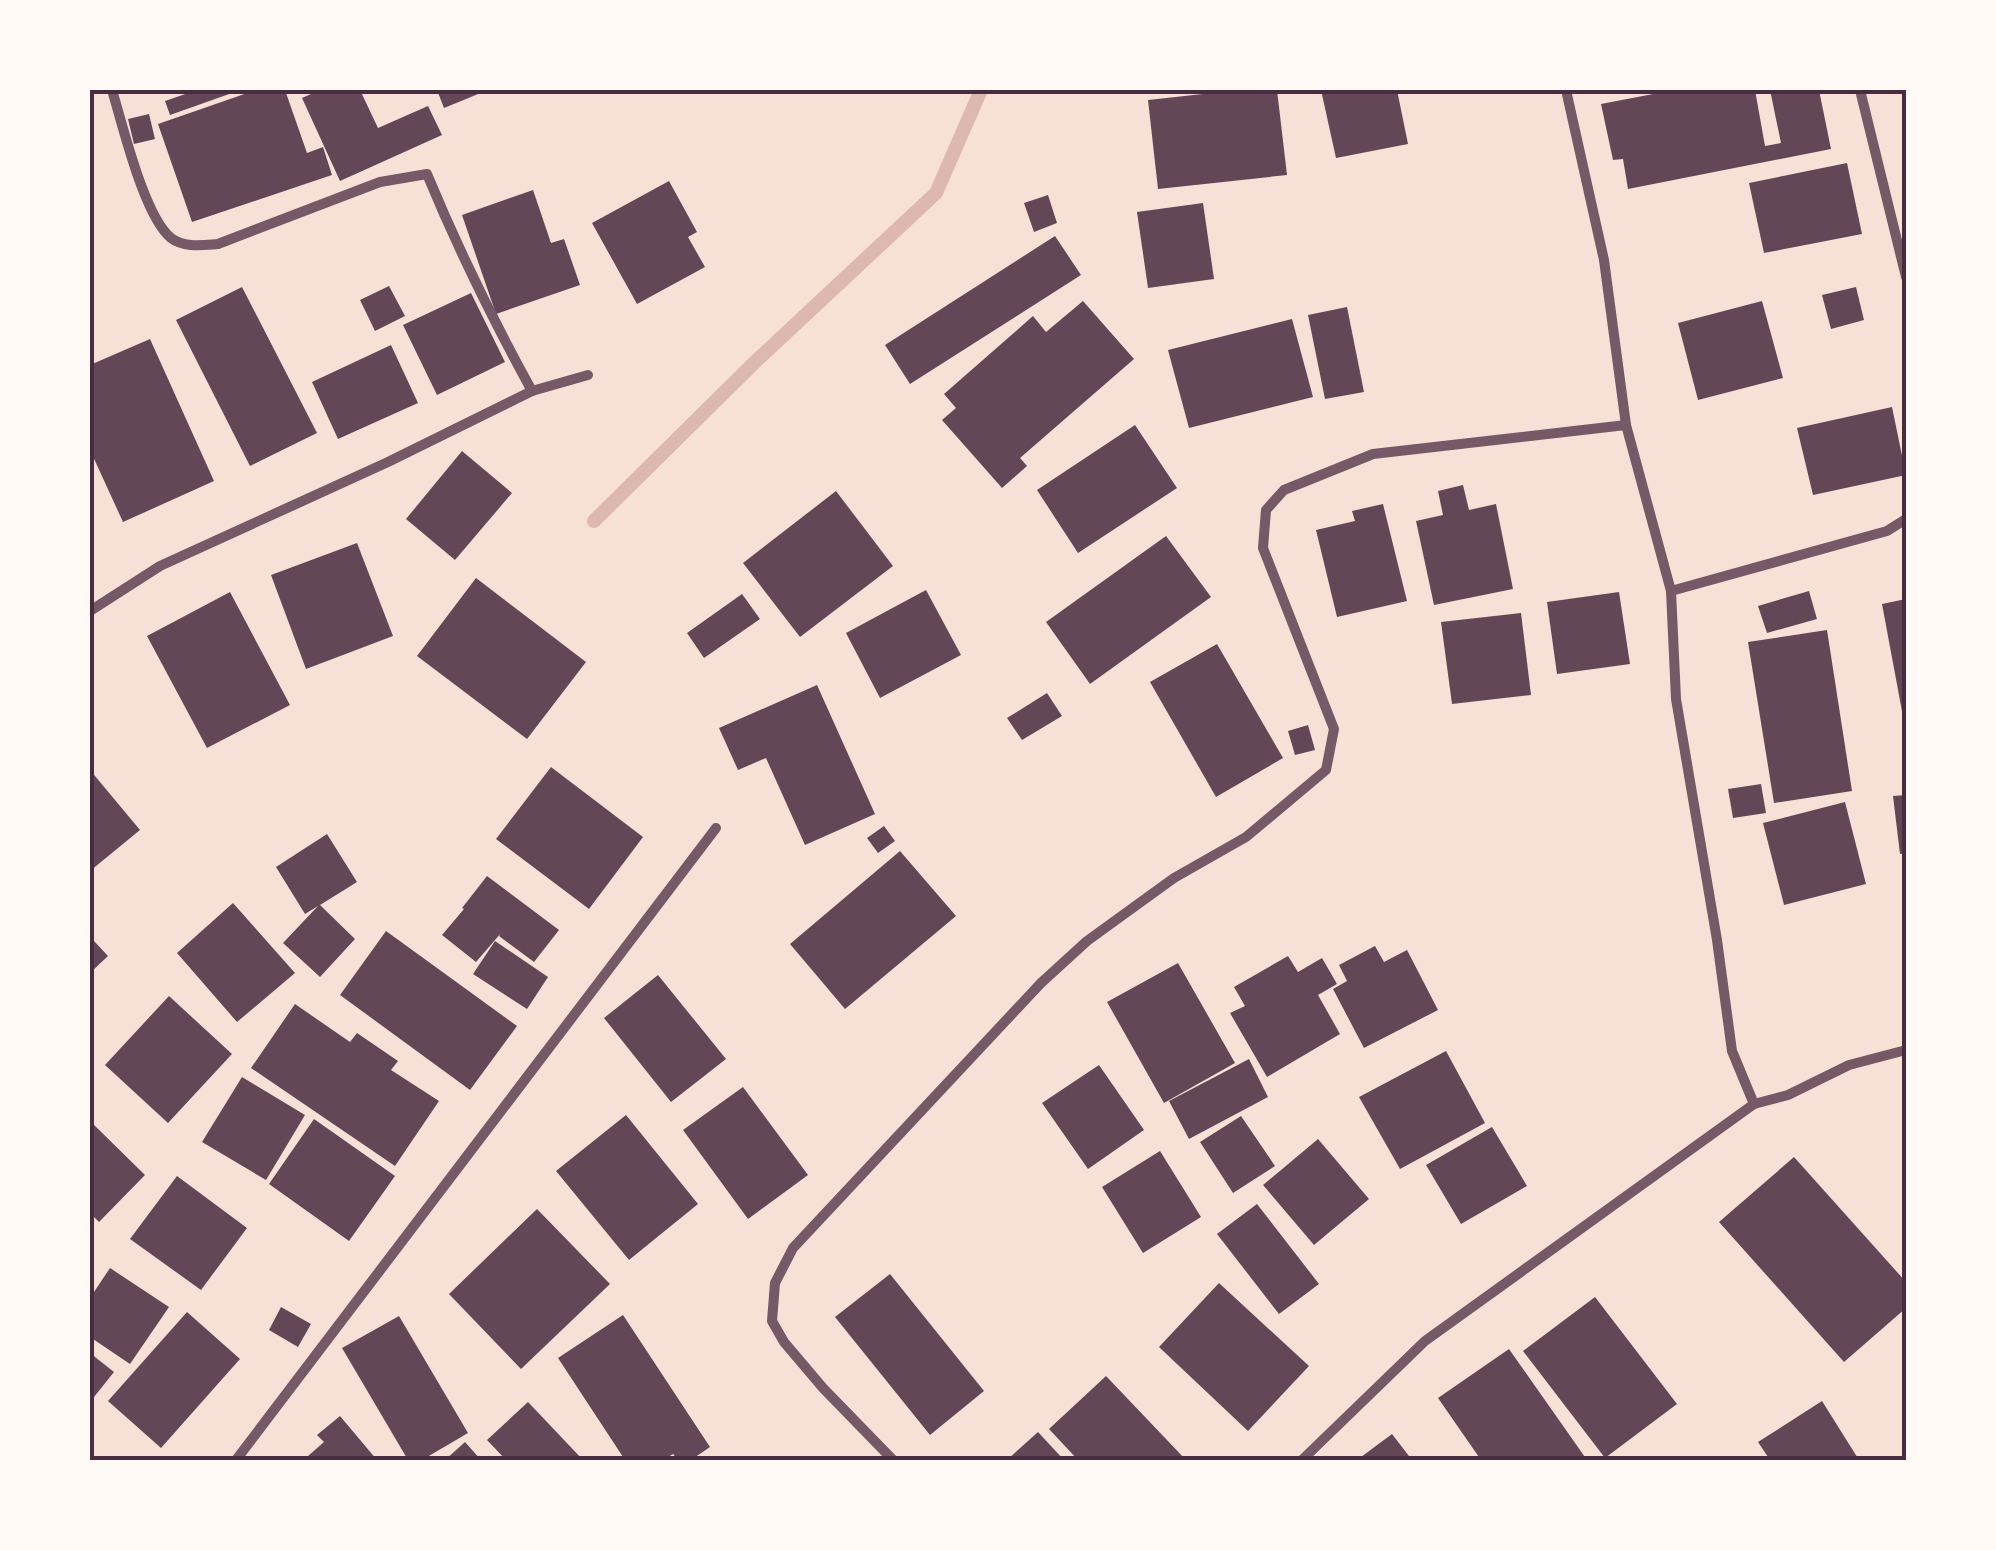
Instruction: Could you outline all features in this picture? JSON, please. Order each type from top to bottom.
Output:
[{"type":"street","points":[[112,90],[150,210],[173,240],[195,246],[218,244],[380,182],[426,174],[494,321],[532,391]]},
{"type":"street","points":[[1566,90],[1604,260],[1626,425],[1671,590],[1676,699],[1717,940],[1720,979],[1732,1051],[1754,1104]]},
{"type":"street","points":[[1860,90],[1906,277]]},
{"type":"street","points":[[90,610],[160,566],[532,391],[588,375]]},
{"type":"street","points":[[892,1460],[822,1388],[784,1342],[772,1321],[774,1283],[793,1248],[1041,983],[1088,941],[1174,878],[1246,838],[1326,770],[1334,729],[1264,548],[1266,510],[1284,490],[1373,454],[1626,425]]},
{"type":"street","points":[[1671,590],[1888,532],[1906,519]]},
{"type":"street","points":[[236,1460],[716,828]]},
{"type":"street","points":[[1302,1460],[1425,1341],[1754,1104],[1788,1095],[1849,1065],[1906,1050]]},
{"type":"building","points":[[197,90],[232,93],[170,115],[165,101]]},
{"type":"building","points":[[256,90],[285,90],[307,153],[323,147],[332,175],[192,222],[158,124]]},
{"type":"building","points":[[320,90],[360,90],[378,128],[428,106],[442,135],[340,181],[302,98]]},
{"type":"building","points":[[437,90],[488,90],[444,108]]},
{"type":"building","points":[[1277,90],[1287,175],[1158,189],[1148,100]]},
{"type":"building","points":[[1321,90],[1397,90],[1408,144],[1336,158]]},
{"type":"building","points":[[1674,90],[1755,90],[1765,146],[1781,143],[1770,90],[1819,90],[1831,149],[1628,189],[1623,159],[1613,160],[1601,104]]},
{"type":"building","points":[[149,114],[155,139],[134,144],[128,119]]},
{"type":"building","points":[[1847,163],[1862,234],[1764,253],[1749,183]]},
{"type":"building","points":[[669,181],[697,232],[688,237],[705,267],[637,304],[592,223]]},
{"type":"building","points":[[533,190],[551,243],[564,239],[580,285],[496,314],[462,215]]},
{"type":"building","points":[[1048,195],[1057,223],[1034,232],[1024,203]]},
{"type":"building","points":[[1203,203],[1214,279],[1148,288],[1137,212]]},
{"type":"building","points":[[1055,236],[1081,275],[910,384],[885,345]]},
{"type":"building","points":[[389,286],[405,316],[375,331],[360,300]]},
{"type":"building","points":[[242,287],[317,433],[250,466],[176,320]]},
{"type":"building","points":[[1856,287],[1864,320],[1831,329],[1822,295]]},
{"type":"building","points":[[471,293],[505,362],[437,395],[403,325]]},
{"type":"building","points":[[1083,301],[1134,359],[1020,458],[1027,466],[1002,488],[942,420],[956,408],[944,394],[1033,316],[1046,332]]},
{"type":"building","points":[[1762,301],[1783,378],[1698,400],[1678,323]]},
{"type":"building","points":[[1347,307],[1364,392],[1325,399],[1308,315]]},
{"type":"building","points":[[1292,319],[1313,397],[1189,428],[1168,350]]},
{"type":"building","points":[[150,339],[214,481],[123,522],[90,450],[90,365]]},
{"type":"building","points":[[391,345],[418,403],[338,439],[312,382]]},
{"type":"building","points":[[1892,407],[1906,475],[1813,495],[1797,428]]},
{"type":"building","points":[[1135,425],[1177,488],[1078,553],[1037,490]]},
{"type":"building","points":[[462,451],[512,493],[455,560],[406,519]]},
{"type":"building","points":[[1463,485],[1469,510],[1496,504],[1513,589],[1434,605],[1416,521],[1443,515],[1438,491]]},
{"type":"building","points":[[836,491],[893,566],[800,637],[743,563]]},
{"type":"building","points":[[1383,504],[1407,601],[1337,617],[1316,530],[1355,521],[1352,511]]},
{"type":"building","points":[[1166,536],[1211,597],[1090,684],[1046,622]]},
{"type":"building","points":[[357,543],[393,636],[306,669],[271,575]]},
{"type":"building","points":[[476,578],[586,662],[527,739],[417,656]]},
{"type":"building","points":[[926,590],[961,655],[880,698],[846,633]]},
{"type":"building","points":[[1809,591],[1817,619],[1767,633],[1758,606]]},
{"type":"building","points":[[230,592],[290,705],[207,748],[147,636]]},
{"type":"building","points":[[1619,592],[1630,664],[1557,674],[1547,602]]},
{"type":"building","points":[[742,594],[760,619],[704,658],[687,633]]},
{"type":"building","points":[[1906,599],[1906,722],[1904,722],[1882,604]]},
{"type":"building","points":[[1521,613],[1531,695],[1452,704],[1441,622]]},
{"type":"building","points":[[1827,630],[1852,791],[1774,803],[1748,642]]},
{"type":"building","points":[[1217,644],[1283,758],[1216,797],[1150,682]]},
{"type":"building","points":[[817,685],[875,814],[805,845],[766,758],[738,770],[719,728]]},
{"type":"building","points":[[1047,693],[1062,716],[1022,740],[1007,718]]},
{"type":"building","points":[[1308,725],[1315,750],[1295,755],[1288,731]]},
{"type":"building","points":[[551,767],[643,837],[589,909],[496,839]]},
{"type":"building","points":[[90,770],[140,830],[90,871]]},
{"type":"building","points":[[1761,784],[1766,813],[1733,818],[1728,789]]},
{"type":"building","points":[[1906,795],[1906,853],[1900,854],[1893,796]]},
{"type":"building","points":[[1845,802],[1866,884],[1784,905],[1763,823]]},
{"type":"building","points":[[884,826],[895,841],[878,853],[867,838]]},
{"type":"building","points":[[327,834],[357,882],[320,905],[355,939],[320,977],[283,943],[318,906],[305,914],[276,867]]},
{"type":"building","points":[[900,851],[956,916],[845,1009],[790,944]]},
{"type":"building","points":[[487,876],[559,930],[534,962],[499,936],[501,933],[476,962],[442,935]]},
{"type":"building","points":[[233,903],[295,973],[237,1022],[177,953]]},
{"type":"building","points":[[386,931],[517,1026],[470,1090],[340,995]]},
{"type":"building","points":[[94,941],[108,956],[90,973],[90,945]]},
{"type":"building","points":[[495,941],[548,977],[527,1009],[473,974]]},
{"type":"building","points":[[1375,946],[1384,962],[1407,950],[1438,1010],[1364,1048],[1333,989],[1347,981],[1339,965]]},
{"type":"building","points":[[1288,956],[1298,972],[1322,958],[1337,984],[1318,995],[1340,1034],[1267,1077],[1230,1013],[1245,1006],[1234,987]]},
{"type":"building","points":[[1178,963],[1235,1063],[1164,1103],[1107,1002]]},
{"type":"building","points":[[658,975],[726,1059],[671,1102],[604,1018]]},
{"type":"building","points":[[169,996],[232,1054],[168,1123],[105,1065]]},
{"type":"building","points":[[295,1004],[350,1042],[357,1033],[398,1061],[391,1070],[439,1101],[395,1166],[251,1068]]},
{"type":"building","points":[[1446,1051],[1485,1123],[1400,1169],[1359,1097]]},
{"type":"building","points":[[1249,1059],[1268,1097],[1189,1139],[1169,1101]]},
{"type":"building","points":[[1099,1065],[1144,1130],[1088,1169],[1042,1103]]},
{"type":"building","points":[[242,1077],[305,1115],[266,1180],[202,1142]]},
{"type":"building","points":[[743,1087],[808,1175],[748,1219],[683,1130]]},
{"type":"building","points":[[626,1115],[698,1204],[629,1260],[556,1171]]},
{"type":"building","points":[[1241,1116],[1275,1166],[1233,1193],[1200,1142]]},
{"type":"building","points":[[314,1119],[395,1176],[349,1241],[269,1184]]},
{"type":"building","points":[[90,1121],[145,1175],[99,1222],[90,1213]]},
{"type":"building","points":[[1492,1127],[1527,1186],[1461,1224],[1426,1165]]},
{"type":"building","points":[[1318,1139],[1369,1199],[1314,1245],[1263,1185]]},
{"type":"building","points":[[1160,1151],[1201,1217],[1143,1253],[1102,1187]]},
{"type":"building","points":[[1794,1157],[1906,1282],[1906,1308],[1844,1362],[1719,1222]]},
{"type":"building","points":[[177,1176],[247,1228],[201,1290],[130,1239]]},
{"type":"building","points":[[1257,1204],[1319,1284],[1279,1314],[1217,1234]]},
{"type":"building","points":[[537,1209],[610,1284],[521,1369],[449,1294]]},
{"type":"building","points":[[110,1268],[169,1307],[130,1364],[90,1337],[90,1298]]},
{"type":"building","points":[[890,1274],[984,1391],[930,1435],[835,1317]]},
{"type":"building","points":[[1219,1283],[1309,1366],[1248,1431],[1159,1347]]},
{"type":"building","points":[[1595,1297],[1677,1404],[1605,1458],[1523,1351]]},
{"type":"building","points":[[281,1307],[311,1324],[298,1347],[269,1330]]},
{"type":"building","points":[[187,1312],[240,1359],[161,1448],[108,1401]]},
{"type":"building","points":[[623,1315],[710,1447],[691,1460],[678,1460],[673,1454],[663,1460],[625,1460],[558,1358]]},
{"type":"building","points":[[399,1316],[468,1433],[422,1460],[408,1460],[342,1348]]},
{"type":"building","points":[[1509,1349],[1587,1460],[1481,1460],[1438,1398]]},
{"type":"building","points":[[90,1353],[114,1372],[90,1402]]},
{"type":"building","points":[[1106,1376],[1186,1460],[1078,1460],[1049,1429]]},
{"type":"building","points":[[1822,1401],[1859,1460],[1770,1460],[1758,1442]]},
{"type":"building","points":[[528,1402],[583,1460],[506,1460],[487,1440]]},
{"type":"building","points":[[340,1416],[377,1460],[311,1460],[308,1456],[324,1442],[317,1435]]},
{"type":"building","points":[[1038,1432],[1064,1460],[1007,1460]]},
{"type":"building","points":[[1392,1434],[1412,1460],[1357,1460]]},
{"type":"building","points":[[465,1442],[481,1460],[445,1460]]},
{"type":"waterway","points":[[594,521],[755,362],[936,193],[981,90]]}]
